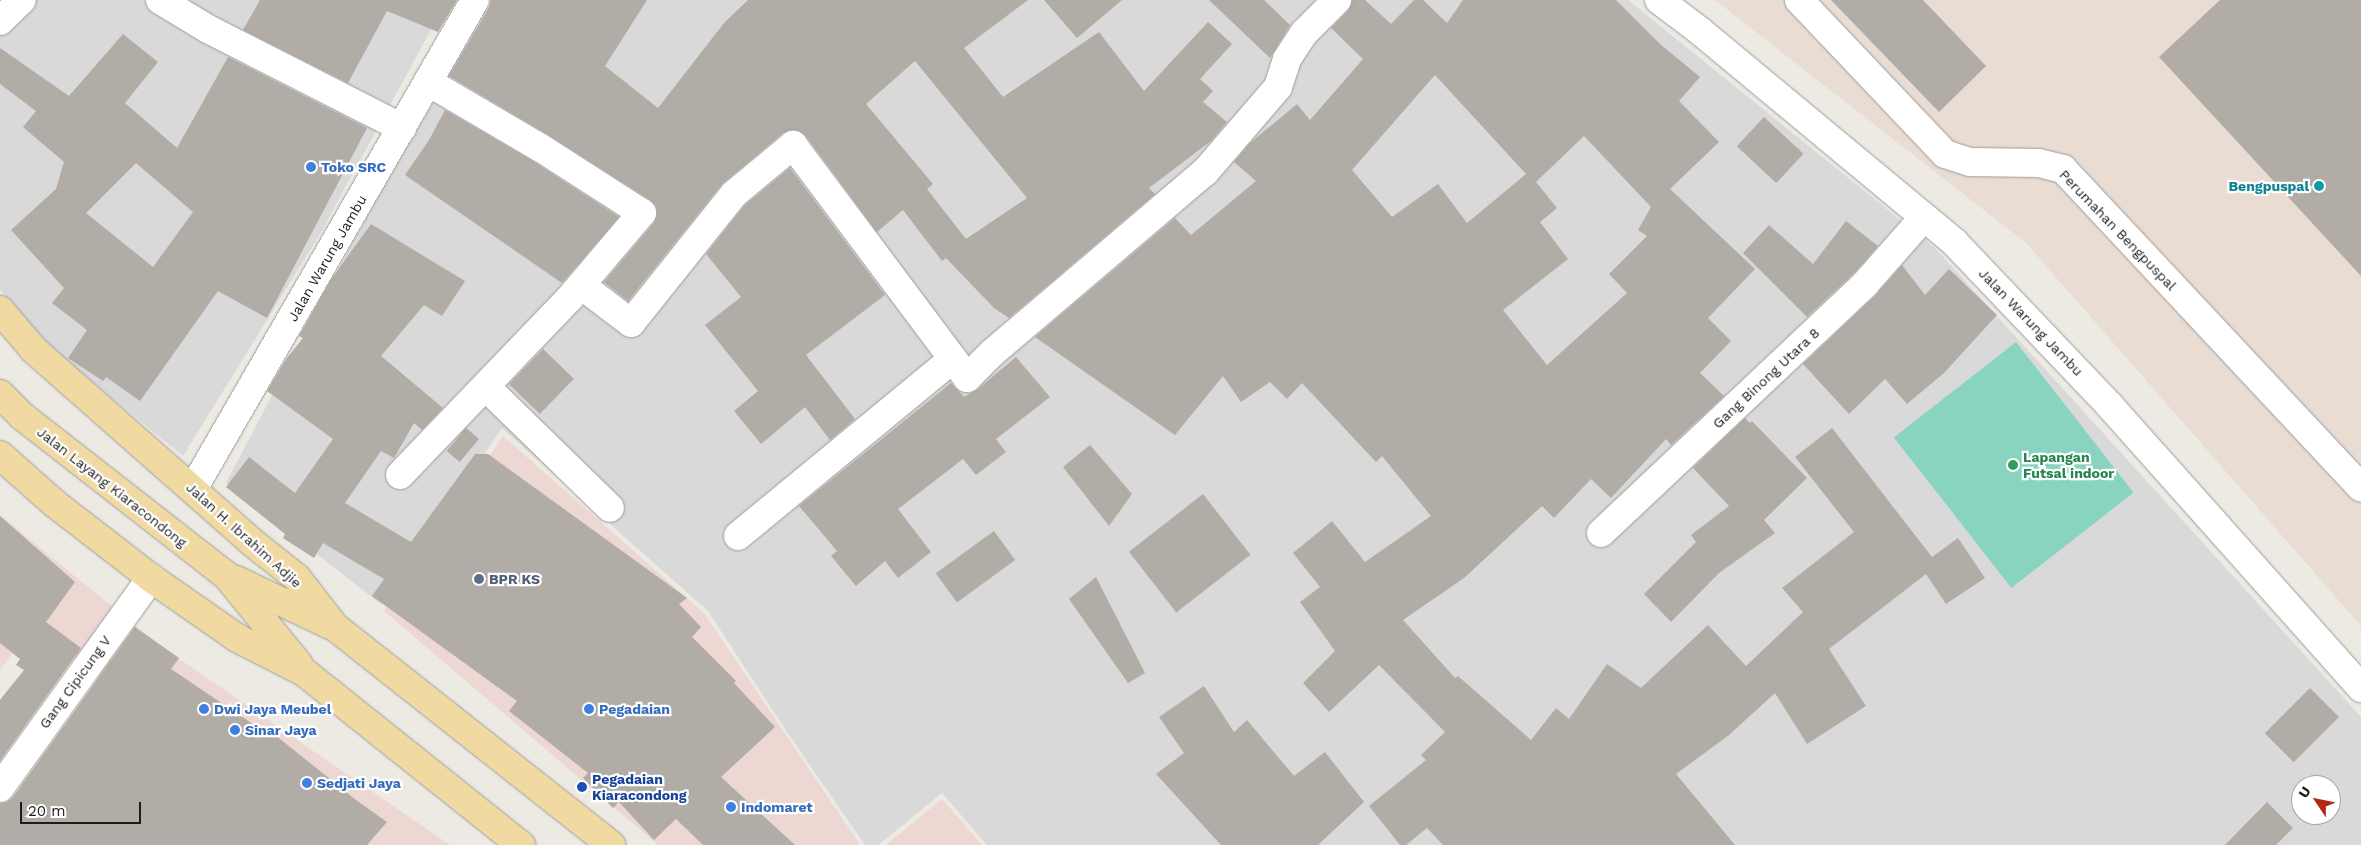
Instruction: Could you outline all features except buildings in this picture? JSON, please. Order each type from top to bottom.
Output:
[{"type":"main road","name":"Jalan H. Ibrahim Adjie","points":[[0,310],[34,350],[253,543],[297,578],[329,624],[611,845]]},
{"type":"main road","name":"Jalan Layang Kiaracondong","points":[[0,394],[22,416],[228,576],[329,624]]},
{"type":"main road","points":[[0,455],[54,503],[151,578],[237,638],[301,667],[522,845]]},
{"type":"main road","name":"Jalan Layang Kiaracondong","points":[[228,576],[301,667]]},
{"type":"street","points":[[0,21],[22,0]]},
{"type":"street","points":[[160,0],[208,28],[402,128]]},
{"type":"street","name":"Jalan Warung Jambu","points":[[193,489],[475,0]]},
{"type":"street","points":[[581,285],[630,323],[734,194],[793,145],[967,378],[992,353],[1205,172],[1278,87],[1287,59],[1304,33],[1337,0]]},
{"type":"street","name":"Jalan Warung Jambu","points":[[1659,0],[1700,31],[1955,243],[2110,406],[2361,688]]},
{"type":"street","name":"Perumahan Bengpuspal","points":[[1799,0],[1945,154],[1970,162],[2039,163],[2063,169],[2361,488]]},
{"type":"street","points":[[400,474],[486,387],[581,285],[642,213],[539,147],[428,82]]},
{"type":"street","name":"Gang Binong Utara 8","points":[[1601,533],[1865,284],[1924,217]]},
{"type":"street","points":[[738,536],[953,359]]},
{"type":"street","points":[[486,387],[610,508]]},
{"type":"street","name":"Gang Cipicung V","points":[[0,788],[151,578]]},
{"type":"shaded area","points":[[0,0],[447,0],[320,234],[183,456],[48,346],[0,290]]},
{"type":"shaded area","points":[[488,0],[1628,0],[1935,248],[2361,717],[2361,845],[987,845],[942,793],[878,845],[865,845],[789,735],[708,611],[502,428],[382,605],[226,483],[365,219]]},
{"type":"shaded area","points":[[1715,0],[2361,0],[2361,626],[2026,243]]},
{"type":"shaded area","points":[[503,436],[704,613],[860,845],[658,845],[384,611]]},
{"type":"shaded area","points":[[0,515],[159,645],[450,845],[257,845],[138,728],[39,616],[0,670]]},
{"type":"shaded area","points":[[942,799],[982,845],[886,845]]},
{"type":"green space","name":"Lapangan Futsal indoor","points":[[2016,342],[2134,493],[2011,588],[1894,437]]},
{"type":"place","name":"Toko SRC","points":[[311,167]]},
{"type":"place","name":"Bengpuspal","points":[[2319,186]]},
{"type":"place","name":"Lapangan Futsal indoor","points":[[2013,465]]},
{"type":"place","name":"BPR KS","points":[[479,579]]},
{"type":"place","name":"Dwi Jaya Meubel","points":[[204,709]]},
{"type":"place","name":"Pegadaian","points":[[589,709]]},
{"type":"place","name":"Sinar Jaya","points":[[235,730]]},
{"type":"place","name":"Sedjati Jaya","points":[[307,783]]},
{"type":"place","name":"Pegadaian Kiaracondong","points":[[582,787]]},
{"type":"place","name":"Indomaret","points":[[731,807]]}]
